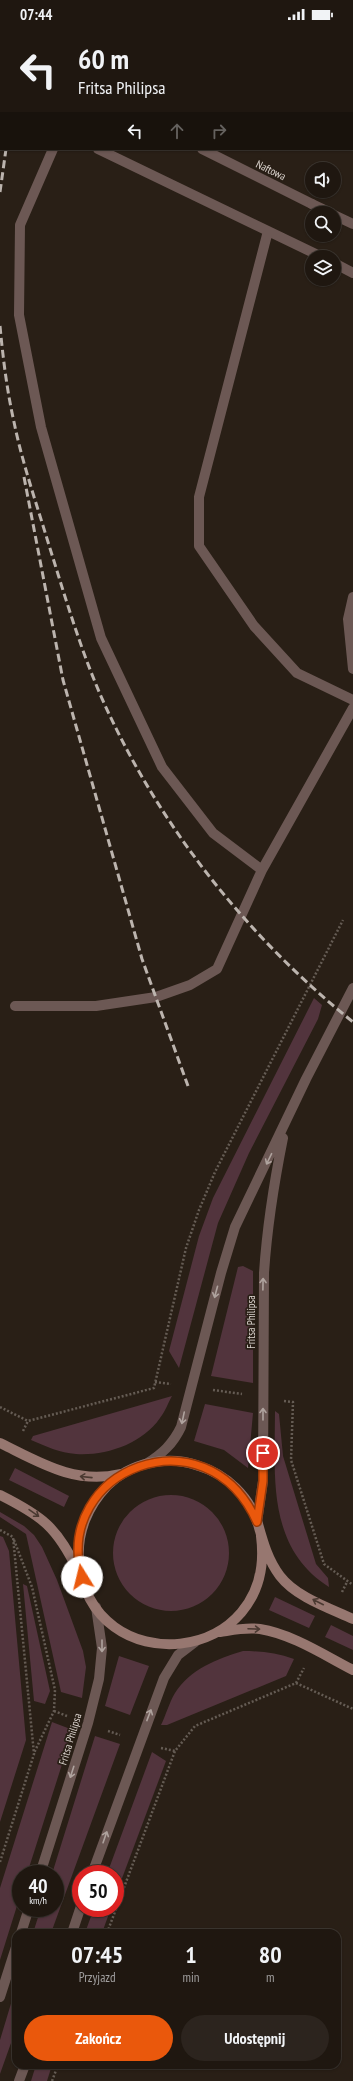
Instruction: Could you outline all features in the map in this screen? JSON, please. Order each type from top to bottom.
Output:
[{"type":"main road","points":[[0,1443],[54,1470],[71,1475],[99,1478],[124,1473],[145,1464],[173,1460],[200,1466],[213,1471],[235,1487],[252,1510],[270,1561],[289,1585],[353,1619]]},
{"type":"main road","points":[[84,1585],[78,1554],[84,1522],[100,1494],[124,1473]]},
{"type":"main road","points":[[0,1495],[30,1510],[43,1519],[56,1532],[72,1559],[96,1607],[114,1625],[124,1632],[146,1642],[171,1645],[195,1642],[216,1633],[239,1628],[258,1628],[276,1632],[353,1670]]},
{"type":"main road","points":[[216,1633],[238,1615],[254,1592],[262,1564],[261,1536]]},
{"type":"street","points":[[54,150],[20,225],[19,315],[41,427],[100,638],[162,766],[213,833],[262,870]]},
{"type":"street","points":[[100,150],[307,250]]},
{"type":"street","name":"Naftowa","points":[[204,150],[316,206]]},
{"type":"street","points":[[341,218],[353,224]]},
{"type":"street","points":[[268,231],[199,497],[199,546],[254,626],[297,672],[353,700]]},
{"type":"street","points":[[341,266],[353,272]]},
{"type":"street","points":[[353,597],[348,619],[353,669]]},
{"type":"street","points":[[15,1006],[96,1006],[156,997],[190,985],[217,969],[262,870],[353,708]]},
{"type":"street","name":"Fritsa Philipsa","points":[[145,1464],[168,1447],[176,1438],[181,1427],[221,1273],[235,1226],[286,1124],[306,1079],[353,988]]},
{"type":"street","name":"Fritsa Philipsa","points":[[257,1522],[263,1481],[263,1304],[266,1239],[273,1189],[286,1124]]},
{"type":"street","name":"Fritsa Philipsa","points":[[43,1865],[88,1723],[99,1679],[102,1648],[96,1607]]},
{"type":"street","points":[[95,1865],[139,1742],[170,1664],[178,1655],[195,1642]]},
{"type":"street","points":[[22,1929],[26,1917]]},
{"type":"street","points":[[73,1929],[77,1917]]},
{"type":"street","points":[[0,1997],[12,1960]]},
{"type":"street","points":[[19,2081],[24,2069]]},
{"type":"path","points":[[0,1407],[28,1421],[154,1388],[186,1248],[199,1210],[215,1172],[343,920]]},
{"type":"path","points":[[14,1450],[28,1421]]},
{"type":"path","points":[[0,1530],[13,1537],[32,1587],[55,1690],[54,1711],[34,1754],[0,1862]]},
{"type":"path","points":[[13,1537],[34,1754]]},
{"type":"path","points":[[347,1582],[353,1585]]},
{"type":"path","points":[[108,1929],[175,1751],[195,1726],[296,1683],[353,1709]]},
{"type":"path","points":[[54,1711],[139,1742],[175,1751]]},
{"type":"path","points":[[52,2081],[56,2069]]},
{"type":"shaded area","points":[[314,998],[322,1005],[318,1019],[249,1153],[218,1223],[179,1368],[169,1351],[199,1236],[213,1198]]},
{"type":"shaded area","points":[[243,1266],[253,1271],[253,1383],[211,1376],[238,1267]]},
{"type":"shaded area","points":[[172,1396],[162,1416],[144,1435],[111,1450],[99,1453],[76,1454],[53,1449],[31,1440],[33,1436]]},
{"type":"shaded area","points":[[205,1404],[253,1413],[248,1468],[224,1450],[194,1441]]},
{"type":"shaded area","points":[[275,1411],[279,1414],[283,1456],[316,1564],[328,1578],[329,1587],[309,1571],[294,1552],[284,1531],[278,1508],[275,1484]]},
{"type":"shaded area","points":[[15,1468],[69,1496],[64,1507],[9,1480]]},
{"type":"shaded area","points":[[171,1495],[182,1496],[193,1500],[212,1512],[224,1531],[228,1542],[228,1564],[224,1575],[212,1594],[193,1606],[182,1610],[171,1611],[160,1610],[149,1606],[130,1594],[118,1575],[114,1564],[113,1553],[114,1542],[118,1531],[130,1512],[149,1500],[160,1496]]},
{"type":"shaded area","points":[[0,1512],[24,1526],[34,1535],[42,1547],[57,1580],[83,1651],[86,1667],[82,1698],[61,1692],[26,1534],[0,1517]]},
{"type":"shaded area","points":[[0,1536],[3,1537],[9,1551],[26,1740],[0,1822]]},
{"type":"shaded area","points":[[23,1584],[27,1586],[50,1691],[45,1704],[34,1701]]},
{"type":"shaded area","points":[[275,1597],[315,1616],[309,1628],[269,1610]]},
{"type":"shaded area","points":[[331,1625],[353,1636],[353,1650],[325,1637]]},
{"type":"shaded area","points":[[243,1651],[269,1653],[294,1659],[286,1676],[167,1725],[161,1725],[175,1693],[188,1677],[214,1661]]},
{"type":"shaded area","points":[[119,1656],[149,1666],[130,1715],[105,1706]]},
{"type":"shaded area","points":[[52,1722],[73,1730],[30,1865],[12,1865],[12,1917],[13,1917],[0,1960],[0,1888]]},
{"type":"shaded area","points":[[95,1736],[120,1744],[76,1865],[72,1865],[72,1875],[64,1897],[64,1865],[55,1865]]},
{"type":"shaded area","points":[[152,1752],[166,1761],[124,1873],[124,1865],[110,1865]]},
{"type":"shaded area","points":[[38,1917],[57,1917],[52,1929],[34,1929]]},
{"type":"shaded area","points":[[91,1917],[108,1917],[103,1929],[86,1929]]},
{"type":"shaded area","points":[[12,2000],[12,2040],[0,2074],[0,2040]]},
{"type":"shaded area","points":[[35,2069],[51,2069],[47,2081],[31,2081]]},
{"type":"railway","points":[[0,192],[6,150]]},
{"type":"railway","points":[[0,326],[6,374],[21,452],[85,657],[100,694],[123,741],[148,787],[176,831],[240,914],[313,988],[353,1022]]},
{"type":"railway","points":[[24,477],[63,680],[142,959],[188,1086]]},
{"type":"route","points":[[82,1577],[78,1554],[80,1537],[90,1507],[111,1482],[124,1473],[145,1464],[159,1461],[173,1460],[200,1466],[213,1471],[235,1487],[252,1510],[257,1522],[263,1481],[263,1453]]}]
